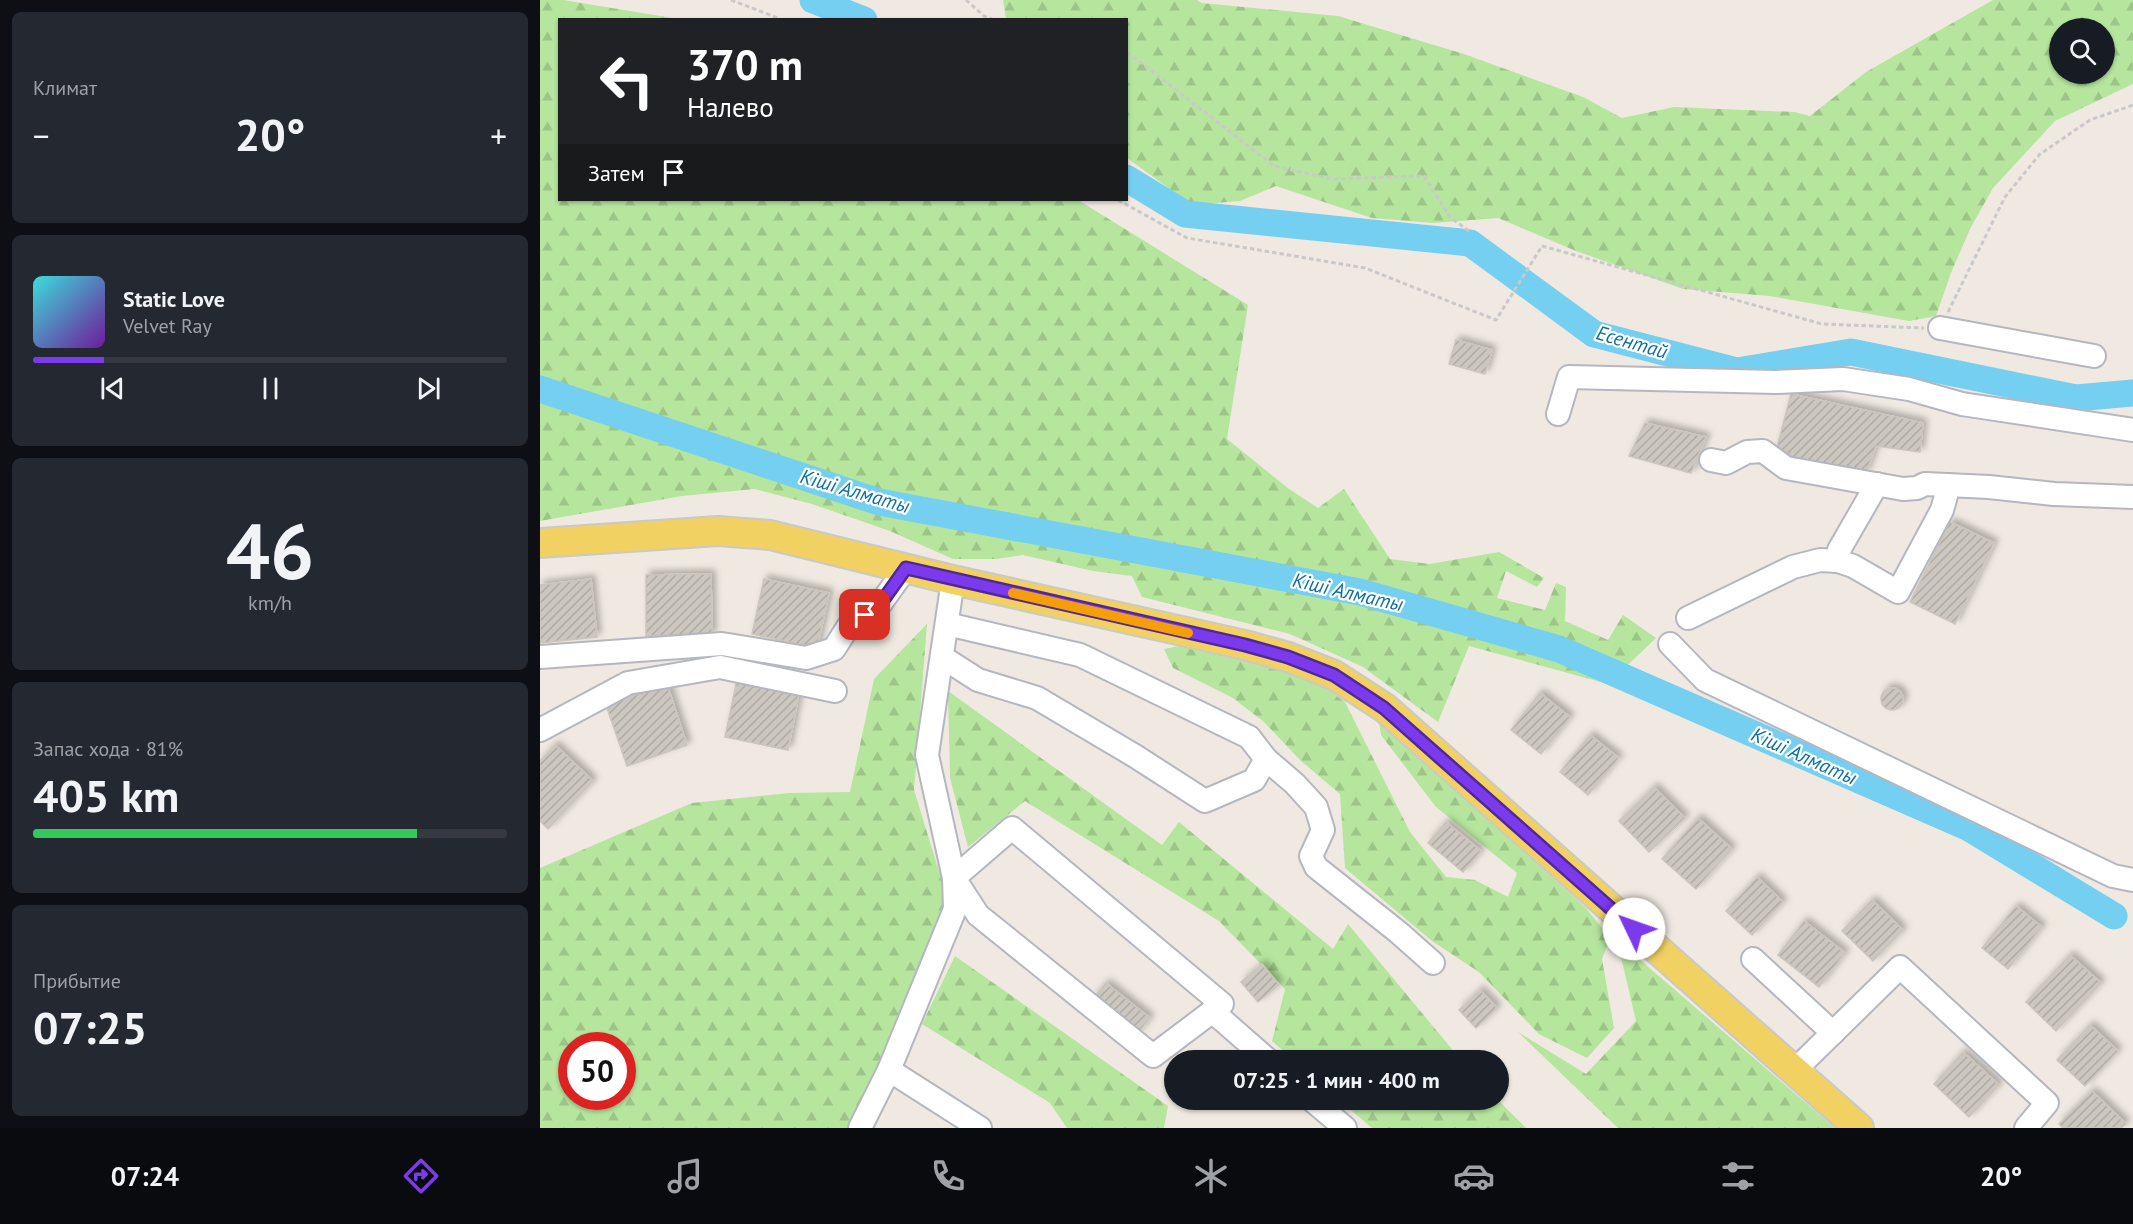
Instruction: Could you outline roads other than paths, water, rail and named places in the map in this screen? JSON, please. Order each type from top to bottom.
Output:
[{"type":"main road","points":[[540,543],[718,531],[770,535],[953,580],[1245,645],[1288,657],[1334,675],[1384,708],[1859,1128]]},
{"type":"street","points":[[1940,328],[2094,356]]},
{"type":"street","points":[[1558,414],[1569,377],[1775,382],[1843,378],[1909,389],[1962,404],[2133,430]]},
{"type":"street","points":[[1711,460],[1726,463],[1747,452],[1763,451],[1786,468],[1903,489],[1917,489],[1926,484],[1989,487],[2054,495],[2133,497]]},
{"type":"street","points":[[1838,561],[1839,550],[1877,484]]},
{"type":"street","points":[[1688,618],[1793,567],[1820,560],[1838,561],[1853,566],[1898,592],[1942,510],[1948,485]]},
{"type":"street","points":[[540,657],[722,644],[806,658],[834,649],[848,627],[881,603],[906,568]]},
{"type":"street","points":[[860,1128],[889,1070],[955,909],[954,878],[927,755],[953,580]]},
{"type":"street","points":[[947,624],[1080,655],[1249,737],[1266,759],[1295,784],[1316,807],[1323,830],[1311,856],[1316,867],[1433,963]]},
{"type":"street","points":[[1670,644],[1705,680],[2113,876],[2133,880]]},
{"type":"street","points":[[942,657],[978,680],[1037,698],[1136,756],[1205,801],[1254,780],[1266,759]]},
{"type":"street","points":[[540,730],[628,683],[720,667],[835,691]]},
{"type":"street","points":[[1012,828],[1222,1004],[1153,1056],[978,915],[954,878],[1012,828]]},
{"type":"street","points":[[1753,959],[1833,1034]]},
{"type":"street","points":[[1794,1071],[1900,967],[2047,1102],[2026,1128]]},
{"type":"street","points":[[1212,1011],[1257,1050]]},
{"type":"street","points":[[889,1070],[980,1128]]},
{"type":"street","points":[[1324,1110],[1345,1128]]},
{"type":"waterway","name":"Есентай","points":[[813,0],[859,18]]},
{"type":"waterway","name":"Есентай","points":[[1128,179],[1185,214],[1470,243],[1594,334],[1737,371],[1851,352],[2076,398],[2133,393]]},
{"type":"waterway","name":"Кіші Алматы","points":[[540,389],[879,502],[1360,592],[1559,649],[1969,828],[2114,916]]}]
